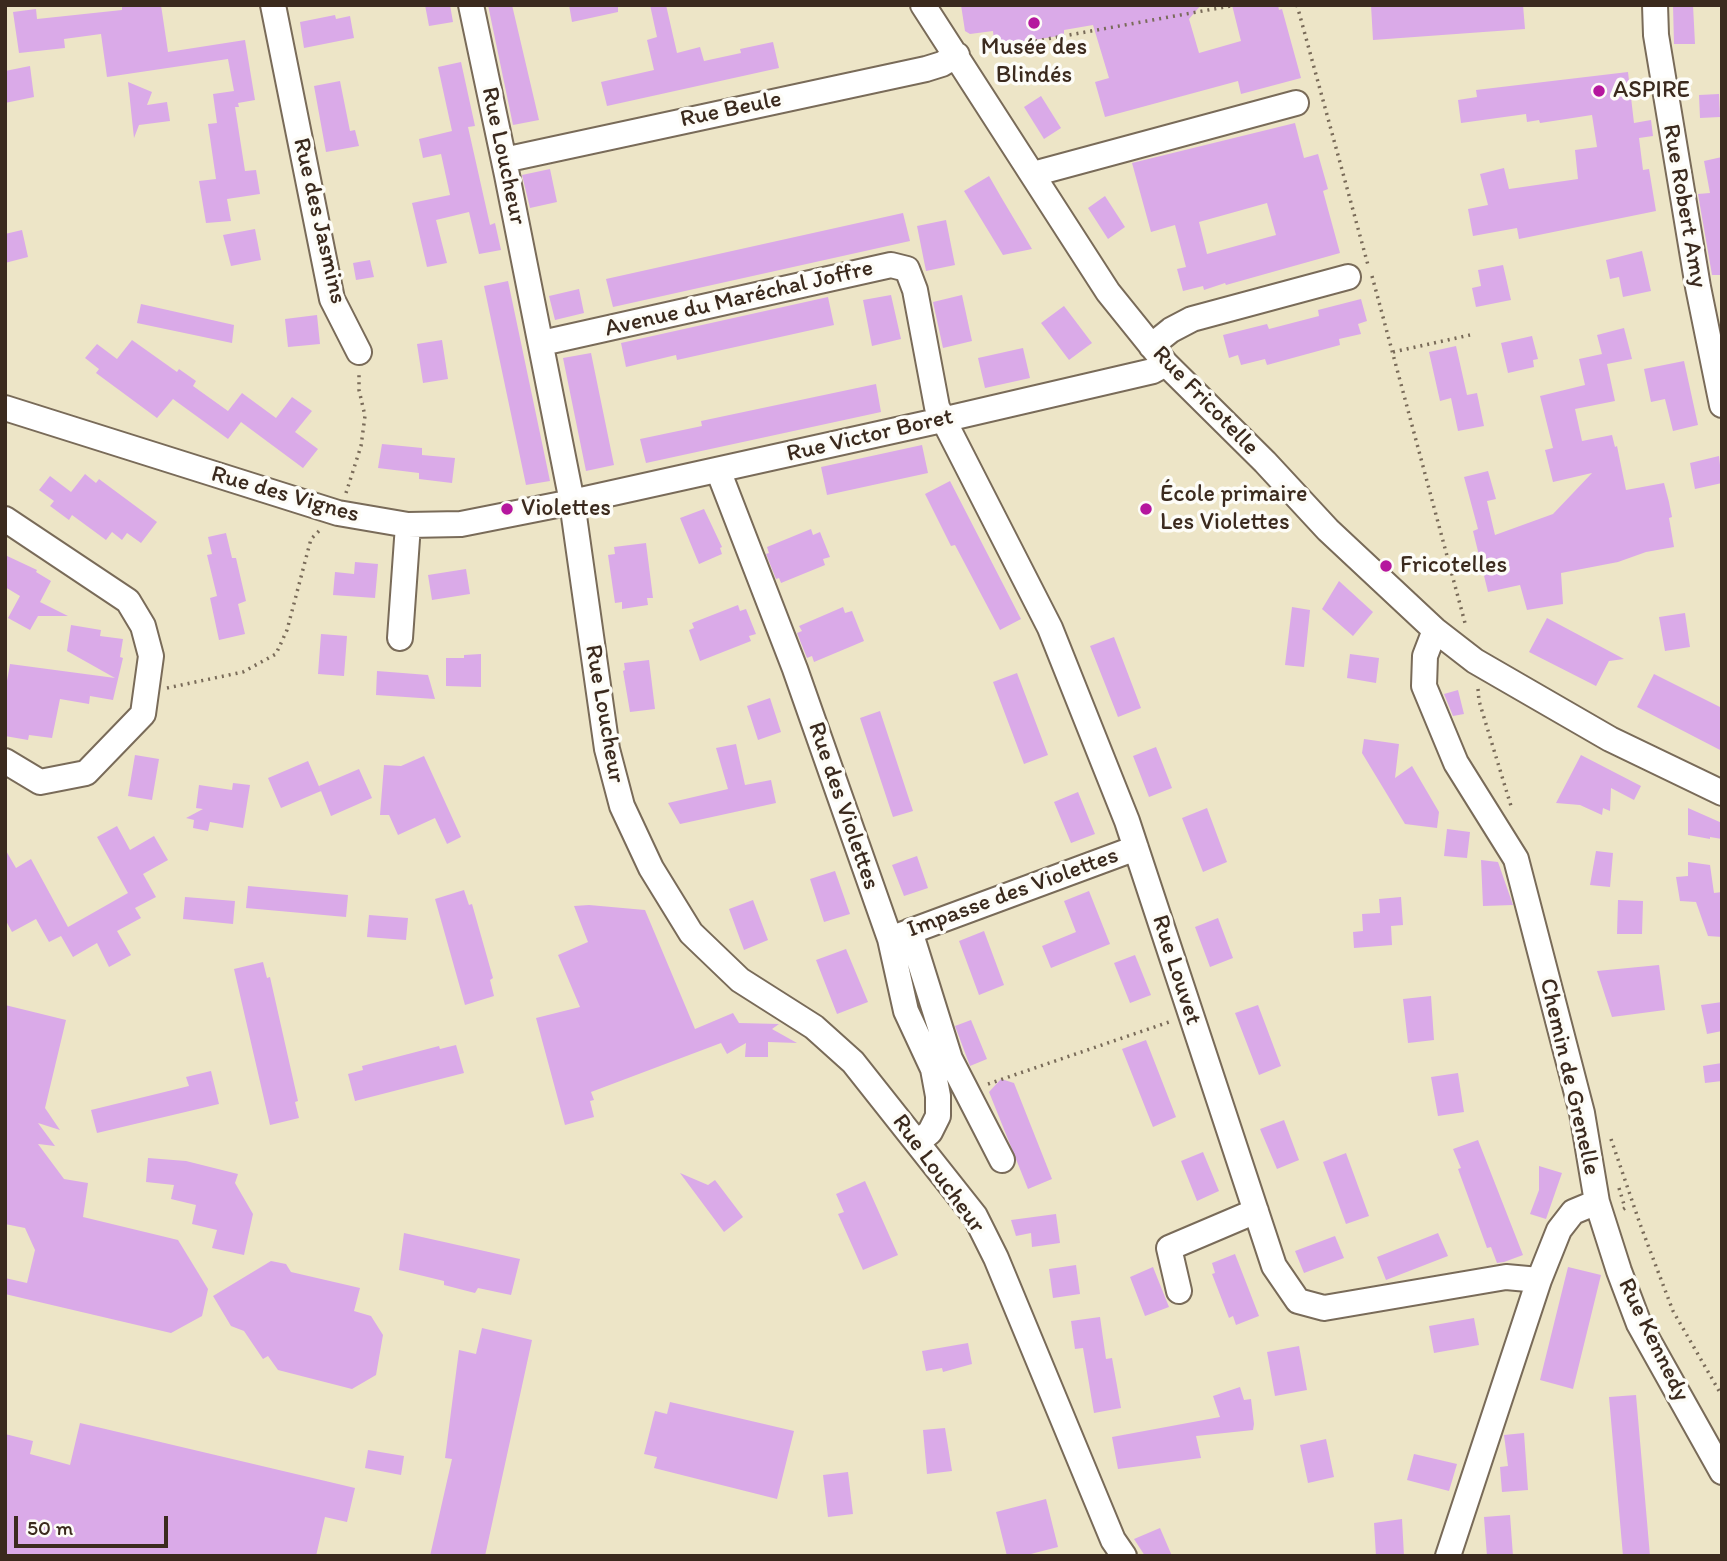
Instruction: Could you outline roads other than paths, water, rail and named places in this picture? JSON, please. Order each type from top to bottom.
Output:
[{"type":"street","name":"Rue des Jasmins","points":[[273,5],[332,299],[359,352]]},
{"type":"street","name":"Rue Loucheur","points":[[471,5],[542,343],[572,502],[607,749],[622,806],[646,858],[691,933],[740,980],[814,1027],[853,1062],[975,1216],[996,1258],[1113,1540],[1124,1556]]},
{"type":"street","name":"Rue Fricotelle","points":[[923,5],[1108,292],[1159,355],[1328,530],[1435,630],[1475,661],[1610,739],[1722,793]]},
{"type":"street","name":"Rue Robert Amy","points":[[1654,5],[1656,35],[1698,287],[1722,405]]},
{"type":"street","name":"Rue Beule","points":[[504,160],[926,69],[957,55]]},
{"type":"street","points":[[1033,174],[1296,103]]},
{"type":"street","name":"Avenue du Maréchal Joffre","points":[[542,343],[891,265],[907,268],[915,290],[927,360],[942,420]]},
{"type":"street","name":"Rue Victor Boret","points":[[572,502],[1146,373],[1159,355],[1171,330],[1192,319],[1348,277]]},
{"type":"street","name":"Rue des Vignes","points":[[5,408],[299,502],[338,513],[408,525],[461,524],[572,502]]},
{"type":"street","name":"Rue Louvet","points":[[942,420],[1050,628],[1136,848],[1274,1266],[1298,1301],[1324,1308],[1506,1277],[1539,1280]]},
{"type":"street","name":"Rue des Violettes","points":[[718,470],[900,935],[906,1011],[933,1069],[938,1096],[938,1116],[930,1132],[918,1142]]},
{"type":"street","points":[[5,519],[128,601],[143,626],[151,656],[143,715],[86,773],[40,782],[5,761]]},
{"type":"street","points":[[400,638],[408,525]]},
{"type":"street","name":"Chemin de Grenelle","points":[[1435,630],[1425,656],[1424,686],[1456,763],[1516,859],[1582,1113],[1597,1202],[1573,1212],[1559,1230],[1539,1280],[1448,1556]]},
{"type":"street","name":"Impasse des Violettes","points":[[900,935],[1136,848]]},
{"type":"street","points":[[900,935],[950,1059],[1002,1160]]},
{"type":"street","name":"Rue Kennedy","points":[[1597,1202],[1614,1259],[1639,1324],[1722,1472]]},
{"type":"street","points":[[1179,1291],[1169,1248],[1256,1211]]},
{"type":"place","name":"Musée des Blindés","points":[[1034,23]]},
{"type":"place","name":"ASPIRE","points":[[1599,91]]},
{"type":"place","name":"Violettes","points":[[507,509]]},
{"type":"place","name":"École primaire Les Violettes","points":[[1146,509]]},
{"type":"place","name":"Fricotelles","points":[[1386,566]]}]
